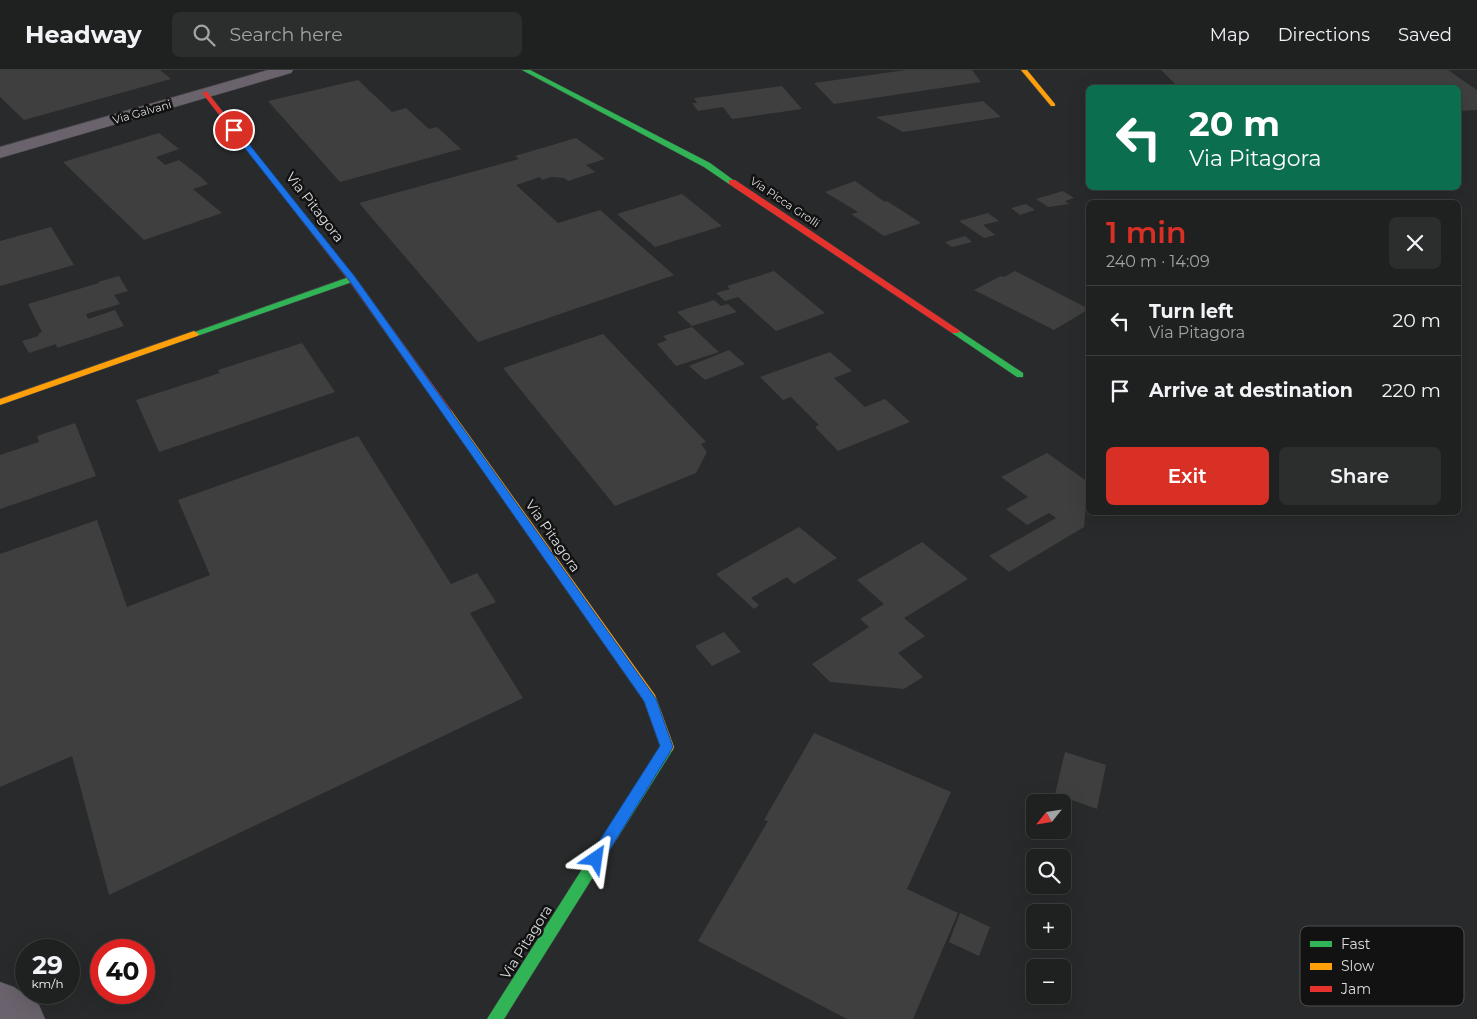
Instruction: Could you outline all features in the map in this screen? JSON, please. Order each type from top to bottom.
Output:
[{"type":"street","name":"Via Galvani","points":[[0,153],[285,70]]},
{"type":"street","name":"Via Picca Grolli","points":[[525,70],[707,164],[1020,375]]},
{"type":"street","points":[[1024,70],[1053,105]]},
{"type":"street","name":"Via Pitagora","points":[[205,93],[352,278],[650,699],[667,747],[495,1019]]},
{"type":"street","points":[[0,402],[352,278]]},
{"type":"street","points":[[0,1001],[26,1019]]},
{"type":"building","points":[[0,70],[160,70],[171,79],[24,120],[0,97]]},
{"type":"building","points":[[906,70],[972,70],[981,82],[834,104],[814,83]]},
{"type":"building","points":[[1161,70],[1448,70],[1477,90],[1477,110],[1461,111],[1461,85],[1176,85]]},
{"type":"building","points":[[358,80],[392,112],[406,108],[429,129],[437,127],[461,149],[340,182],[268,101]]},
{"type":"building","points":[[782,86],[802,109],[732,119],[723,107],[698,111],[692,103],[697,103],[694,98]]},
{"type":"building","points":[[983,101],[1001,117],[903,132],[876,117]]},
{"type":"building","points":[[159,133],[179,149],[156,157],[165,165],[179,160],[201,177],[208,184],[193,189],[222,213],[144,240],[63,162]]},
{"type":"building","points":[[576,138],[605,159],[586,165],[595,172],[568,181],[564,178],[551,177],[542,180],[540,177],[516,185],[558,223],[600,210],[674,275],[478,342],[359,203],[519,159],[515,156]]},
{"type":"building","points":[[855,181],[885,202],[887,201],[921,223],[884,236],[851,214],[858,212],[825,192]]},
{"type":"building","points":[[1063,191],[1074,198],[1065,201],[1069,204],[1048,207],[1036,199]]},
{"type":"building","points":[[682,194],[722,226],[655,247],[617,214]]},
{"type":"building","points":[[1026,204],[1035,210],[1020,215],[1011,208]]},
{"type":"building","points":[[988,213],[999,221],[983,225],[995,235],[984,238],[959,221]]},
{"type":"building","points":[[51,227],[74,265],[0,286],[0,241]]},
{"type":"building","points":[[965,236],[972,242],[952,247],[945,242]]},
{"type":"building","points":[[774,271],[825,313],[776,331],[738,297],[725,301],[716,293],[730,289],[727,286]]},
{"type":"building","points":[[1015,271],[1086,307],[1086,311],[1054,330],[974,290],[1001,276],[1004,277]]},
{"type":"building","points":[[119,276],[128,291],[114,295],[120,304],[86,314],[88,319],[115,310],[124,326],[57,348],[56,344],[29,353],[22,341],[39,336],[38,334],[42,332],[28,304]]},
{"type":"building","points":[[714,300],[721,306],[728,304],[737,312],[692,326],[677,312]]},
{"type":"building","points":[[692,327],[719,352],[676,366],[657,344],[667,340],[663,336]]},
{"type":"building","points":[[603,334],[706,442],[701,444],[707,452],[696,473],[615,506],[503,368]]},
{"type":"building","points":[[302,343],[335,392],[159,452],[136,400],[220,373],[218,370]]},
{"type":"building","points":[[729,350],[745,364],[705,380],[689,366]]},
{"type":"building","points":[[830,352],[852,371],[834,378],[865,407],[885,399],[910,422],[838,451],[815,427],[819,425],[791,397],[783,400],[760,377]]},
{"type":"building","points":[[75,423],[96,476],[0,509],[0,455],[39,442],[37,436]]},
{"type":"building","points":[[358,436],[451,584],[477,573],[496,602],[470,613],[523,698],[109,895],[72,756],[0,787],[0,554],[97,520],[127,607],[210,575],[178,500]]},
{"type":"building","points":[[1047,453],[1086,481],[1084,527],[1009,572],[989,556],[1056,518],[1049,513],[1027,525],[1006,509],[1028,497],[1001,477]]},
{"type":"building","points":[[799,527],[837,558],[794,584],[787,577],[751,598],[759,605],[754,609],[716,574]]},
{"type":"building","points":[[922,542],[968,579],[904,618],[925,636],[898,653],[923,677],[904,689],[830,682],[812,664],[869,627],[860,619],[884,604],[857,580]]},
{"type":"building","points":[[724,632],[741,652],[712,666],[695,646]]},
{"type":"building","points":[[814,733],[951,792],[907,889],[958,913],[913,1019],[847,1019],[698,941],[768,821],[764,820]]},
{"type":"building","points":[[1065,752],[1106,765],[1097,809],[1071,800],[1071,794],[1055,794]]},
{"type":"building","points":[[960,913],[990,927],[979,956],[949,942]]},
{"type":"traffic: fast","points":[[525,70],[707,165],[732,182]]},
{"type":"traffic: fast","points":[[194,334],[352,279]]},
{"type":"traffic: fast","points":[[955,331],[1020,375]]},
{"type":"traffic: fast","points":[[495,1019],[667,747]]},
{"type":"traffic: slow","points":[[1024,70],[1053,105]]},
{"type":"traffic: slow","points":[[0,402],[194,334]]},
{"type":"traffic: slow","points":[[447,412],[650,699],[667,747]]},
{"type":"traffic: jam","points":[[205,93],[352,279],[447,412]]},
{"type":"traffic: jam","points":[[732,182],[955,331]]},
{"type":"route","points":[[234,130],[352,278],[650,699],[667,747],[596,859]]}]
